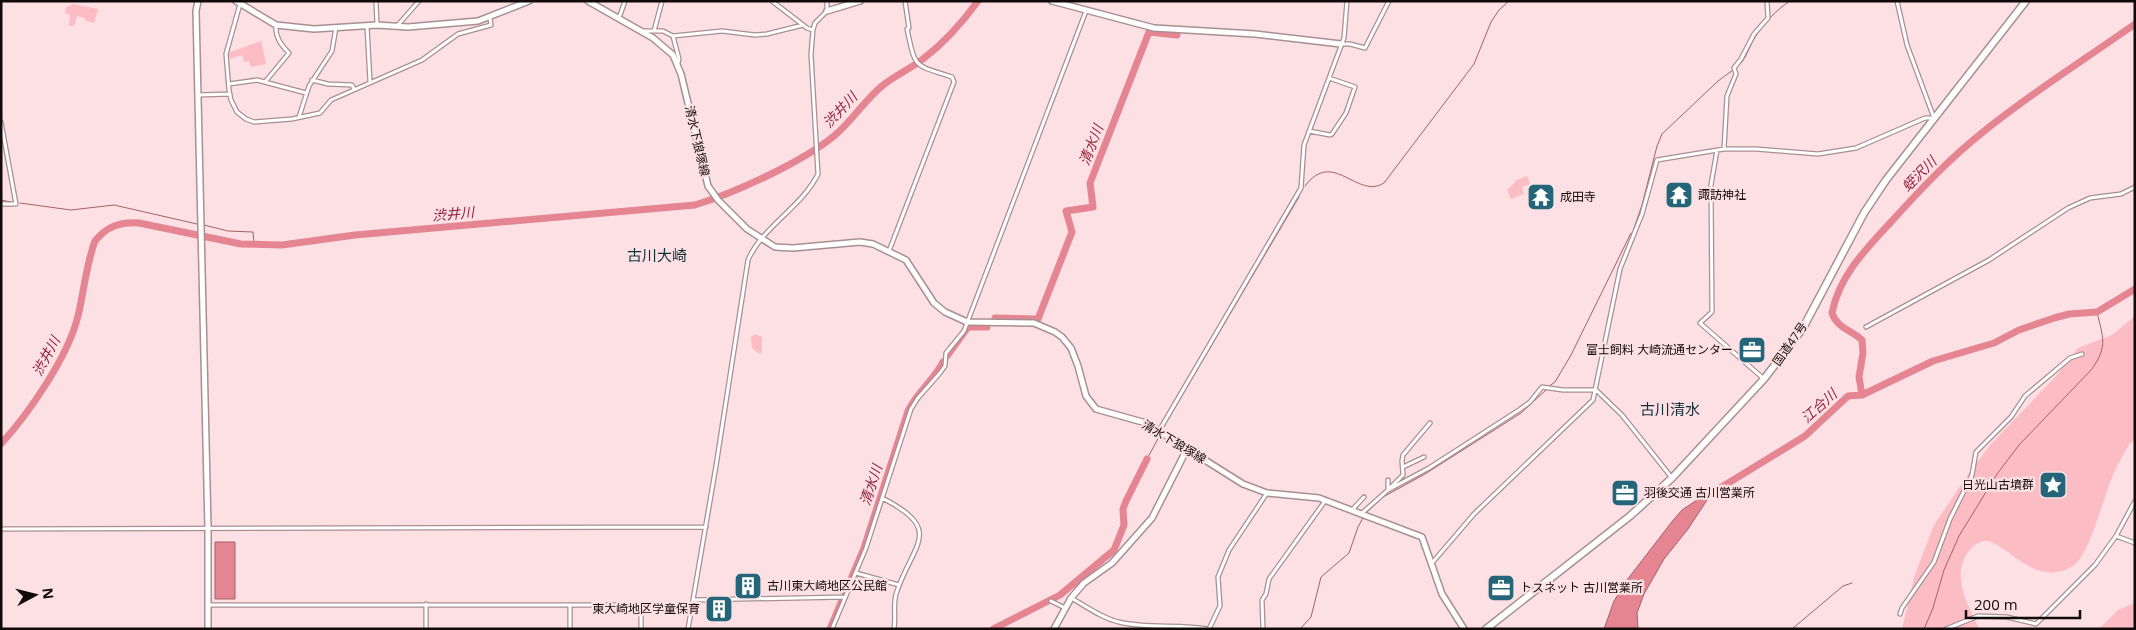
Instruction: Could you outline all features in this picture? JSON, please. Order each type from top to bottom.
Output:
[{"type":"highway","name":"国道47号","points":[[1486,629],[1600,540],[1672,478],[1764,379],[1803,328],[1853,232],[1875,195],[2026,1]]},
{"type":"main road","points":[[198,1],[196,11],[208,528],[208,629]]},
{"type":"main road","points":[[238,3],[276,25],[302,28],[468,22],[490,18],[529,1]]},
{"type":"main road","name":"清水下狼塚線","points":[[588,1],[642,31],[668,49],[678,64],[705,180],[716,198],[747,229],[762,240],[782,248],[860,242],[873,244],[906,260],[938,308],[967,322],[1034,323],[1055,332],[1068,343],[1075,355],[1086,396],[1092,406],[1101,412],[1138,420],[1243,484],[1267,493],[1320,498],[1422,537],[1442,594],[1464,629]]},
{"type":"main road","points":[[828,11],[860,1]]},
{"type":"main road","points":[[1052,1],[1154,28],[1255,34],[1341,44]]},
{"type":"main road","points":[[1054,629],[1071,598],[1084,583],[1112,563],[1152,518],[1187,449]]},
{"type":"street","points":[[376,1],[377,25]]},
{"type":"street","points":[[397,26],[418,1]]},
{"type":"street","points":[[619,18],[625,1]]},
{"type":"street","points":[[654,31],[662,1]]},
{"type":"street","points":[[772,1],[812,30]]},
{"type":"street","points":[[688,629],[706,527],[746,268],[751,254],[762,240],[812,186],[819,169],[812,30],[815,23],[828,11],[827,1]]},
{"type":"street","points":[[888,252],[954,82],[952,77],[918,66],[914,60],[907,29],[909,28],[905,1]]},
{"type":"street","points":[[1160,432],[1301,188],[1304,145],[1344,38],[1347,1]]},
{"type":"street","points":[[1341,44],[1365,48],[1389,1]]},
{"type":"street","points":[[1724,148],[1727,96],[1736,74],[1734,68],[1754,34],[1768,18],[1767,1]]},
{"type":"street","points":[[1432,563],[1474,514],[1590,405],[1596,390],[1620,268],[1642,214],[1657,160],[1724,148],[1828,153],[1860,148],[1924,118],[1934,118],[1907,45],[1897,1]]},
{"type":"street","points":[[238,3],[226,54],[230,94],[237,112],[254,122],[320,113],[331,100],[422,60],[458,34],[485,28],[490,25],[490,18]]},
{"type":"street","points":[[832,629],[856,573],[911,409],[945,366],[946,353],[962,335],[1086,11]]},
{"type":"street","points":[[266,82],[289,53],[280,43],[275,29],[276,25]]},
{"type":"street","points":[[642,31],[663,31],[673,36],[722,31],[755,35],[804,25]]},
{"type":"street","points":[[367,26],[370,82]]},
{"type":"street","points":[[299,117],[306,92],[312,80],[332,51],[336,27]]},
{"type":"street","points":[[673,36],[679,59],[678,64]]},
{"type":"street","points":[[1309,131],[1330,135],[1346,113],[1355,87],[1329,78]]},
{"type":"street","points":[[229,84],[251,80],[306,92]]},
{"type":"street","points":[[312,80],[328,84],[352,85],[354,89]]},
{"type":"street","points":[[198,95],[230,94]]},
{"type":"street","points":[[1,122],[16,204],[1,204]]},
{"type":"street","points":[[1717,150],[1712,185],[1712,312],[1700,323],[1764,379]]},
{"type":"street","points":[[1866,327],[1990,260],[2068,208],[2090,198],[2121,194],[2135,187]]},
{"type":"street","points":[[1900,614],[1902,608],[1934,562],[1950,519],[1972,475],[1976,452],[2011,417],[2025,396],[2070,358],[2082,354]]},
{"type":"street","points":[[1388,490],[1441,461],[1530,402],[1542,387],[1563,390],[1596,390],[1622,415],[1672,478]]},
{"type":"street","points":[[1363,515],[1403,475],[1403,455],[1430,423]]},
{"type":"street","points":[[1403,467],[1424,457]]},
{"type":"street","points":[[1388,480],[1388,490]]},
{"type":"street","points":[[1071,598],[1118,622],[1142,625],[1186,625],[1209,629],[1220,606],[1218,577],[1229,550],[1267,493]]},
{"type":"street","points":[[1352,511],[1364,497]]},
{"type":"street","points":[[882,498],[902,508],[918,523],[919,544],[894,601],[894,629]]},
{"type":"street","points":[[1263,629],[1262,600],[1266,594],[1269,579],[1325,501]]},
{"type":"street","points":[[1946,629],[1978,616],[2007,617],[2036,624],[2095,565],[2116,536],[2135,501]]},
{"type":"street","points":[[1,529],[706,527]]},
{"type":"street","points":[[2116,536],[2135,543]]},
{"type":"street","points":[[856,573],[900,585]]},
{"type":"street","points":[[694,600],[845,597]]},
{"type":"street","points":[[1051,601],[1065,608]]},
{"type":"street","points":[[208,606],[426,604],[650,605]]},
{"type":"street","points":[[426,604],[426,629]]},
{"type":"street","points":[[570,605],[570,629]]},
{"type":"street","points":[[641,605],[641,629]]},
{"type":"shaded area","points":[[74,4],[98,9],[94,23],[77,16],[74,26],[69,26],[70,15],[65,13],[66,7]]},
{"type":"shaded area","points":[[261,41],[266,64],[251,67],[249,61],[244,62],[242,55],[230,59],[228,53]]},
{"type":"shaded area","points":[[1527,176],[1530,184],[1522,187],[1524,194],[1511,199],[1507,190],[1517,180]]},
{"type":"shaded area","points":[[2135,316],[2135,437],[2128,446],[2114,473],[2091,537],[2079,560],[2073,566],[2063,571],[2045,572],[2028,566],[1992,542],[1980,542],[1969,551],[1961,570],[1961,580],[1966,600],[1979,629],[1902,629],[1915,574],[1934,525],[1969,473],[1990,445],[2057,375],[2078,348],[2112,335]]},
{"type":"shaded area","points":[[755,334],[762,337],[762,353],[758,353],[752,348],[751,337]]},
{"type":"shaded area","points":[[1715,488],[1688,529],[1664,559],[1644,594],[1637,613],[1638,629],[1604,629],[1614,601],[1627,580],[1674,519],[1682,510]]},
{"type":"shaded area","points":[[215,542],[235,542],[235,599],[215,599]]},
{"type":"shaded area","points":[[2135,603],[2135,629],[2099,629],[2118,610]]},
{"type":"waterway","name":"渋井川","points":[[1,444],[35,401],[66,349],[78,316],[87,269],[95,241],[109,228],[120,224],[139,223],[241,244],[282,245],[355,235],[695,205],[768,176],[804,156],[834,136],[882,86],[931,53],[959,25],[978,1]]},
{"type":"waterway","points":[[1305,186],[1315,176],[1325,172],[1335,173],[1364,185],[1374,186],[1384,183],[1474,64],[1491,22],[1499,10],[1509,1]]},
{"type":"waterway","points":[[1737,67],[1743,61],[1754,39],[1765,23],[1790,1]]},
{"type":"waterway","name":"蛭沢川","points":[[1862,395],[1859,377],[1863,353],[1862,340],[1837,322],[1832,313],[1841,287],[1855,264],[1872,242],[1970,142],[2020,104],[2135,24]]},
{"type":"waterway","name":"清水川","points":[[995,318],[1038,319],[1072,232],[1066,211],[1093,207],[1090,183],[1149,32],[1177,35]]},
{"type":"waterway","points":[[1634,228],[1662,134],[1718,81],[1733,70]]},
{"type":"waterway","points":[[1161,431],[1299,197]]},
{"type":"waterway","points":[[1,200],[11,202]]},
{"type":"waterway","points":[[20,203],[71,210],[114,205],[197,224]]},
{"type":"waterway","points":[[204,225],[228,231],[253,232],[254,244]]},
{"type":"waterway","points":[[1548,387],[1555,382],[1571,355],[1631,233]]},
{"type":"waterway","name":"江合川","points":[[1707,496],[1805,436],[1848,396],[1862,395],[1933,361],[1994,343],[2019,330],[2054,318],[2069,314],[2097,312],[2135,289]]},
{"type":"waterway","points":[[1924,629],[1933,608],[1944,570],[1959,536],[1997,474],[2019,445],[2092,369],[2097,361],[2103,342],[2097,312]]},
{"type":"waterway","name":"清水川","points":[[947,356],[968,327],[987,327]]},
{"type":"waterway","name":"清水川","points":[[845,593],[864,548],[908,411],[943,362]]},
{"type":"waterway","points":[[1366,513],[1383,497],[1425,474],[1521,413],[1546,390]]},
{"type":"waterway","points":[[1147,459],[1160,435]]},
{"type":"waterway","name":"清水川","points":[[993,629],[1060,595],[1114,550],[1124,525],[1123,509],[1147,459]]},
{"type":"waterway","points":[[1300,629],[1311,617],[1321,577],[1349,553],[1364,516]]},
{"type":"waterway","points":[[1792,629],[1843,586],[1852,583]]},
{"type":"waterway","name":"清水川","points":[[830,629],[842,600]]},
{"type":"place","name":"諏訪神社","points":[[1679,195]]},
{"type":"place","name":"成田寺","points":[[1541,197]]},
{"type":"place","name":"富士飼料 大崎流通センター","points":[[1752,350]]},
{"type":"place","name":"日光山古墳群","points":[[2053,485]]},
{"type":"place","name":"羽後交通 古川営業所","points":[[1625,493]]},
{"type":"place","name":"古川東大崎地区公民館","points":[[748,586]]},
{"type":"place","name":"トスネット 古川営業所","points":[[1501,588]]},
{"type":"place","name":"東大崎地区学童保育","points":[[719,609]]},
{"type":"district","name":"古川大崎","points":[[657,256]]},
{"type":"district","name":"古川清水","points":[[1670,410]]}]
